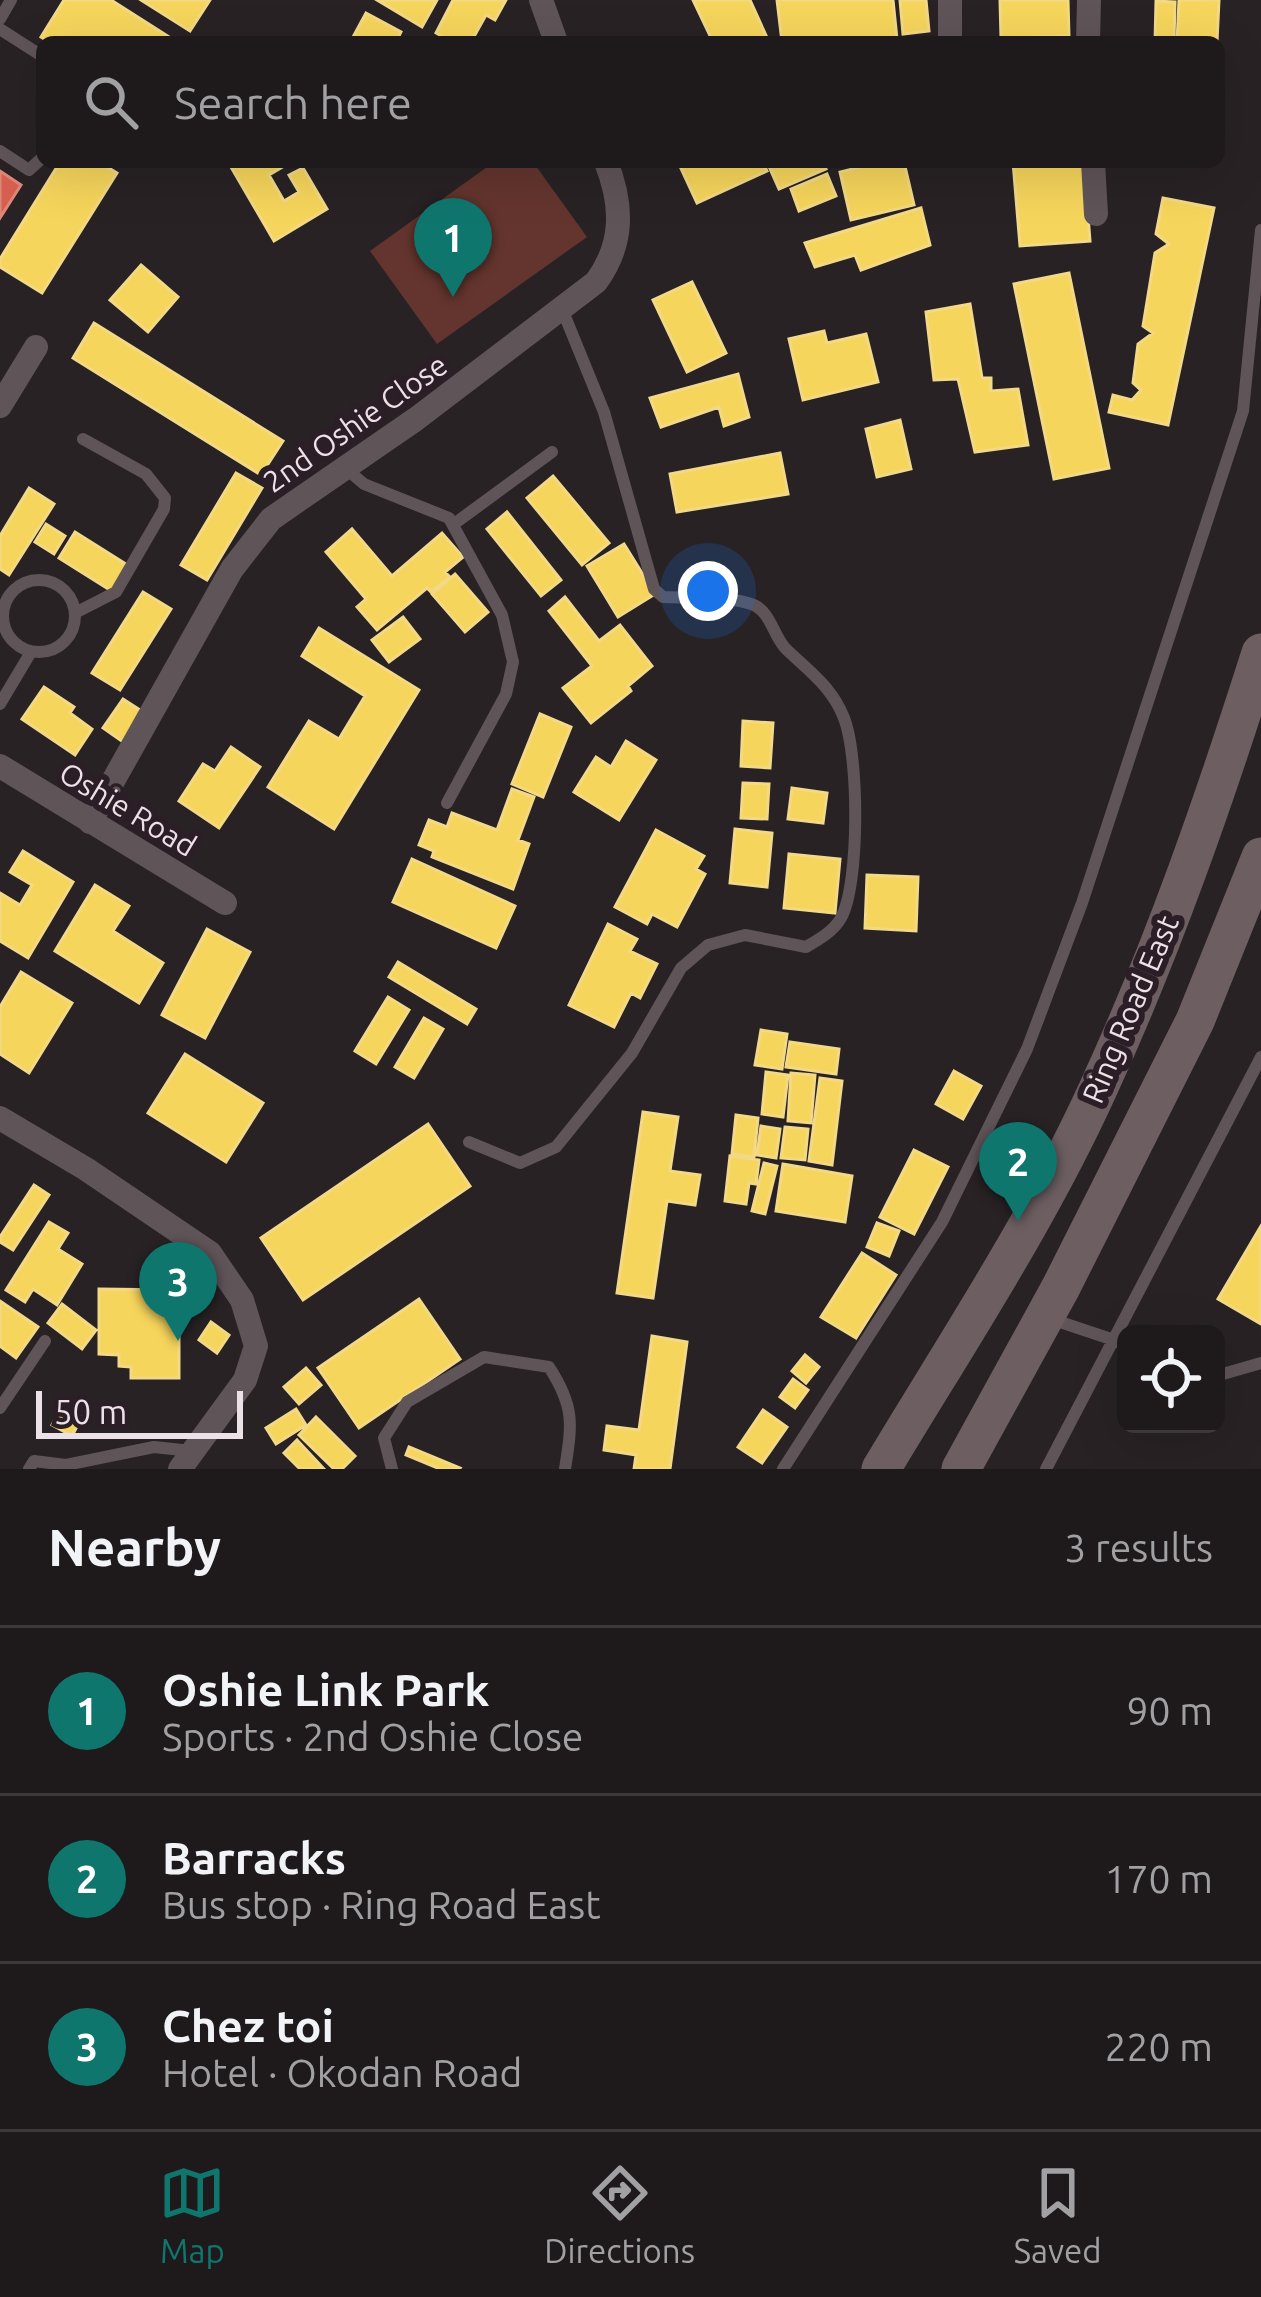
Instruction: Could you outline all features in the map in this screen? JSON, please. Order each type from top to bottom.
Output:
[{"type":"main road","name":"Ring Road East","points":[[881,1469],[1035,1211],[1098,1091],[1174,906],[1261,653]]},
{"type":"main road","name":"Ring Road East","points":[[961,1469],[1195,1021],[1261,857]]},
{"type":"street","points":[[541,0],[554,36]]},
{"type":"street","points":[[950,0],[950,36]]},
{"type":"street","points":[[1088,36],[1089,0]]},
{"type":"street","name":"2nd Oshie Close","points":[[90,822],[252,541],[294,500],[416,418],[596,281],[611,261],[619,236],[618,206],[608,168]]},
{"type":"street","points":[[1094,168],[1096,214]]},
{"type":"street","points":[[0,406],[36,346]]},
{"type":"street","name":"Oshie Road","points":[[0,766],[225,903]]},
{"type":"street","points":[[0,1118],[86,1168],[209,1253],[242,1300],[256,1346],[245,1380],[186,1460]]},
{"type":"lane","points":[[0,29],[36,52]]},
{"type":"lane","points":[[0,151],[29,170],[36,164]]},
{"type":"lane","points":[[783,1469],[942,1222],[1028,1049],[1089,882],[1243,411],[1261,230]]},
{"type":"lane","points":[[469,1142],[520,1163],[556,1147],[632,1053],[681,968],[708,945],[746,935],[806,947],[830,930],[842,917],[854,834],[847,723],[812,669],[783,646],[755,605],[663,597],[654,589],[604,412],[562,309]]},
{"type":"lane","points":[[75,613],[116,592],[164,509],[165,498],[146,474],[83,439]]},
{"type":"lane","points":[[454,524],[552,452]]},
{"type":"lane","points":[[343,466],[364,484],[434,510],[454,524],[502,615],[513,662],[506,694],[447,803]]},
{"type":"lane","points":[[28,581],[59,586],[75,613],[68,639],[57,648],[31,652],[16,646],[2,618],[4,602],[28,581]]},
{"type":"lane","points":[[0,704],[31,652]]},
{"type":"lane","points":[[1127,1325],[1261,1057]]},
{"type":"lane","points":[[1044,1317],[1117,1340]]},
{"type":"lane","points":[[0,1408],[45,1341]]},
{"type":"lane","points":[[1046,1469],[1117,1345]]},
{"type":"lane","points":[[392,1469],[384,1438],[407,1402],[484,1357],[549,1367],[569,1398],[572,1428],[566,1469]]},
{"type":"lane","points":[[1225,1373],[1261,1363]]},
{"type":"lane","points":[[29,1469],[34,1461],[66,1465],[154,1447],[186,1460]]},
{"type":"shaded area","points":[[486,168],[537,168],[587,237],[437,344],[370,251]]},
{"type":"building: Homes","points":[[64,0],[111,0],[168,36],[42,36]]},
{"type":"building: Homes","points":[[141,0],[210,0],[190,31]]},
{"type":"building: Homes","points":[[377,0],[437,0],[422,27]]},
{"type":"building: Homes","points":[[453,0],[506,0],[495,20],[486,15],[474,36],[436,33]]},
{"type":"building: Homes","points":[[693,0],[750,0],[766,36],[710,36]]},
{"type":"building: Homes","points":[[777,0],[893,0],[897,36],[781,36]]},
{"type":"building: Homes","points":[[900,0],[926,0],[929,31],[903,34]]},
{"type":"building: Homes","points":[[1000,0],[1068,0],[1069,36],[1001,36]]},
{"type":"building: Homes","points":[[1179,0],[1219,0],[1217,36],[1177,36]]},
{"type":"building: Homes","points":[[1156,1],[1175,2],[1174,36],[1155,36]]},
{"type":"building: Homes","points":[[366,13],[401,32],[399,36],[354,36]]},
{"type":"building: Homes","points":[[56,168],[109,168],[117,173],[42,293],[0,267],[0,259]]},
{"type":"building: Homes","points":[[232,168],[281,168],[269,175],[284,201],[299,192],[289,175],[303,168],[327,209],[274,241]]},
{"type":"building: Homes","points":[[681,168],[766,168],[767,171],[697,203]]},
{"type":"building: Homes","points":[[770,168],[826,168],[826,169],[779,189]]},
{"type":"building: Homes","points":[[905,168],[914,205],[851,220],[840,172]]},
{"type":"building: Homes","points":[[1014,168],[1084,168],[1090,241],[1020,246]]},
{"type":"building: Homes","points":[[827,174],[836,196],[799,211],[791,189]]},
{"type":"building: Homes","points":[[1163,198],[1214,208],[1168,425],[1109,412],[1113,395],[1132,400],[1141,390],[1133,383],[1138,344],[1153,333],[1143,326],[1155,253],[1169,244],[1156,234]]},
{"type":"building: Homes","points":[[921,208],[930,245],[861,270],[855,255],[815,267],[805,243]]},
{"type":"building: Homes","points":[[141,265],[178,297],[148,332],[110,300]]},
{"type":"building: Homes","points":[[1069,273],[1109,468],[1054,479],[1014,284]]},
{"type":"building: Homes","points":[[692,282],[726,353],[687,372],[653,300]]},
{"type":"building: Homes","points":[[970,304],[982,378],[991,378],[991,391],[1018,389],[1028,445],[975,452],[958,379],[934,380],[926,312]]},
{"type":"building: Homes","points":[[94,323],[283,441],[261,475],[73,358]]},
{"type":"building: Homes","points":[[824,331],[827,343],[866,334],[878,382],[803,400],[789,339]]},
{"type":"building: Homes","points":[[738,374],[749,417],[724,426],[719,407],[661,427],[650,398]]},
{"type":"building: Homes","points":[[900,420],[911,469],[877,477],[866,429]]},
{"type":"building: Homes","points":[[780,453],[788,494],[677,512],[670,474]]},
{"type":"building: Homes","points":[[236,473],[262,488],[207,580],[181,565]]},
{"type":"building: Homes","points":[[553,476],[609,543],[582,565],[527,498]]},
{"type":"building: Homes","points":[[29,488],[54,504],[9,575],[0,569],[0,536]]},
{"type":"building: Homes","points":[[507,512],[561,580],[541,596],[487,529]]},
{"type":"building: Homes","points":[[46,524],[65,536],[54,554],[35,542]]},
{"type":"building: Homes","points":[[352,529],[392,576],[442,533],[463,557],[445,572],[450,577],[431,592],[427,588],[377,630],[357,607],[366,599],[326,552]]},
{"type":"building: Homes","points":[[75,532],[129,566],[113,592],[59,558]]},
{"type":"building: Homes","points":[[624,544],[655,594],[618,617],[587,566]]},
{"type":"building: Homes","points":[[455,574],[488,612],[465,632],[432,594]]},
{"type":"building: Homes","points":[[143,592],[171,609],[120,690],[92,673]]},
{"type":"building: Homes","points":[[565,597],[599,641],[620,625],[652,666],[628,686],[631,691],[591,723],[563,688],[592,666],[549,611]]},
{"type":"building: Homes","points":[[403,617],[420,639],[389,662],[372,640]]},
{"type":"building: Homes","points":[[319,628],[419,690],[334,829],[268,787],[309,721],[339,739],[365,696],[302,656]]},
{"type":"building: Homes","points":[[44,687],[74,707],[70,713],[92,729],[75,755],[22,719]]},
{"type":"building: Homes","points":[[123,699],[143,712],[123,742],[103,728]]},
{"type":"building: Homes","points":[[540,714],[571,727],[543,797],[512,784]]},
{"type":"building: Homes","points":[[743,721],[773,723],[770,768],[741,766]]},
{"type":"building: Homes","points":[[626,741],[656,760],[619,820],[574,792],[596,757],[611,767]]},
{"type":"building: Homes","points":[[231,747],[260,767],[219,828],[179,801],[203,764],[215,771]]},
{"type":"building: Homes","points":[[743,783],[769,784],[767,819],[741,818]]},
{"type":"building: Homes","points":[[792,788],[827,793],[823,823],[788,819]]},
{"type":"building: Homes","points":[[512,789],[534,797],[518,840],[529,844],[513,889],[432,857],[434,851],[419,845],[429,820],[447,827],[452,813],[497,830]]},
{"type":"building: Homes","points":[[735,829],[772,833],[767,887],[730,883]]},
{"type":"building: Homes","points":[[656,830],[704,856],[696,869],[705,874],[677,927],[652,914],[647,924],[615,907]]},
{"type":"building: Homes","points":[[23,851],[73,882],[28,958],[0,941],[0,893],[20,905],[32,885],[10,872]]},
{"type":"building: Homes","points":[[789,854],[840,859],[835,913],[784,908]]},
{"type":"building: Homes","points":[[412,859],[515,906],[496,948],[393,902]]},
{"type":"building: Homes","points":[[867,875],[918,877],[916,931],[865,928]]},
{"type":"building: Homes","points":[[95,885],[129,906],[113,931],[163,963],[139,1003],[55,951]]},
{"type":"building: Homes","points":[[608,924],[637,939],[630,951],[657,964],[640,998],[631,993],[614,1027],[569,1005]]},
{"type":"building: Homes","points":[[207,929],[250,952],[205,1038],[162,1015]]},
{"type":"building: Homes","points":[[398,962],[476,1009],[467,1024],[389,977]]},
{"type":"building: Homes","points":[[21,972],[72,1003],[29,1073],[0,1054],[0,1007]]},
{"type":"building: Homes","points":[[388,997],[409,1010],[376,1064],[355,1051]]},
{"type":"building: Homes","points":[[424,1018],[443,1029],[414,1078],[395,1067]]},
{"type":"building: Homes","points":[[761,1030],[787,1034],[782,1069],[755,1065]]},
{"type":"building: Homes","points":[[790,1042],[839,1049],[836,1074],[786,1067]]},
{"type":"building: Homes","points":[[185,1054],[263,1103],[226,1162],[148,1113]]},
{"type":"building: Homes","points":[[954,1071],[981,1086],[963,1119],[936,1104]]},
{"type":"building: Homes","points":[[766,1072],[788,1075],[783,1117],[762,1114]]},
{"type":"building: Homes","points":[[791,1073],[815,1075],[811,1123],[788,1121]]},
{"type":"building: Homes","points":[[820,1078],[842,1081],[832,1165],[809,1161]]},
{"type":"building: Homes","points":[[643,1112],[678,1117],[670,1171],[700,1175],[695,1205],[667,1201],[653,1298],[617,1293]]},
{"type":"building: Homes","points":[[736,1115],[758,1118],[754,1157],[732,1154]]},
{"type":"building: Homes","points":[[428,1124],[470,1186],[303,1300],[261,1238]]},
{"type":"building: Homes","points":[[761,1126],[780,1129],[776,1158],[757,1155]]},
{"type":"building: Homes","points":[[785,1127],[808,1129],[805,1160],[781,1158]]},
{"type":"building: Homes","points":[[914,1150],[948,1167],[914,1234],[880,1217]]},
{"type":"building: Homes","points":[[730,1156],[759,1160],[756,1184],[749,1183],[746,1204],[725,1201]]},
{"type":"building: Homes","points":[[764,1163],[777,1166],[765,1214],[752,1211]]},
{"type":"building: Homes","points":[[783,1164],[852,1176],[845,1222],[776,1211]]},
{"type":"building: Homes","points":[[34,1185],[49,1195],[13,1250],[0,1237]]},
{"type":"building: Homes","points":[[49,1222],[68,1233],[58,1249],[82,1264],[57,1305],[33,1289],[25,1302],[6,1290]]},
{"type":"building: Homes","points":[[877,1223],[899,1231],[889,1256],[867,1247]]},
{"type":"building: Homes","points":[[1261,1226],[1261,1324],[1218,1299]]},
{"type":"building: Homes","points":[[862,1253],[896,1275],[856,1338],[821,1317]]},
{"type":"building: Homes","points":[[99,1289],[179,1290],[179,1378],[131,1378],[131,1367],[119,1366],[119,1355],[99,1354]]},
{"type":"building: Homes","points":[[419,1299],[460,1359],[359,1428],[318,1368]]},
{"type":"building: Homes","points":[[0,1301],[38,1327],[16,1358],[0,1346]]},
{"type":"building: Homes","points":[[62,1304],[96,1330],[82,1349],[48,1323]]},
{"type":"building: Homes","points":[[211,1322],[229,1335],[217,1353],[199,1340]]},
{"type":"building: Homes","points":[[652,1336],[687,1342],[670,1469],[634,1469],[636,1455],[604,1450],[607,1426],[639,1430]]},
{"type":"building: Homes","points":[[805,1355],[819,1367],[806,1383],[792,1371]]},
{"type":"building: Homes","points":[[306,1368],[321,1385],[299,1404],[284,1387]]},
{"type":"building: Homes","points":[[793,1379],[808,1390],[795,1408],[780,1397]]},
{"type":"building: Homes","points":[[62,1406],[82,1417],[72,1436],[52,1425]]},
{"type":"building: Homes","points":[[296,1409],[306,1425],[276,1444],[266,1428]]},
{"type":"building: Homes","points":[[763,1410],[787,1427],[762,1463],[738,1447]]},
{"type":"building: Homes","points":[[316,1417],[355,1456],[342,1469],[334,1469],[299,1435]]},
{"type":"building: Homes","points":[[297,1440],[324,1469],[300,1469],[284,1453]]},
{"type":"building: Homes","points":[[409,1447],[460,1468],[440,1469],[406,1455]]},
{"type":"building: Shops","points":[[0,171],[21,185],[0,218]]},
{"type":"place","name":"Oshie Link Park","points":[[453,297]]},
{"type":"place","name":"Barracks","points":[[1018,1221]]},
{"type":"place","name":"Chez toi","points":[[178,1341]]}]
